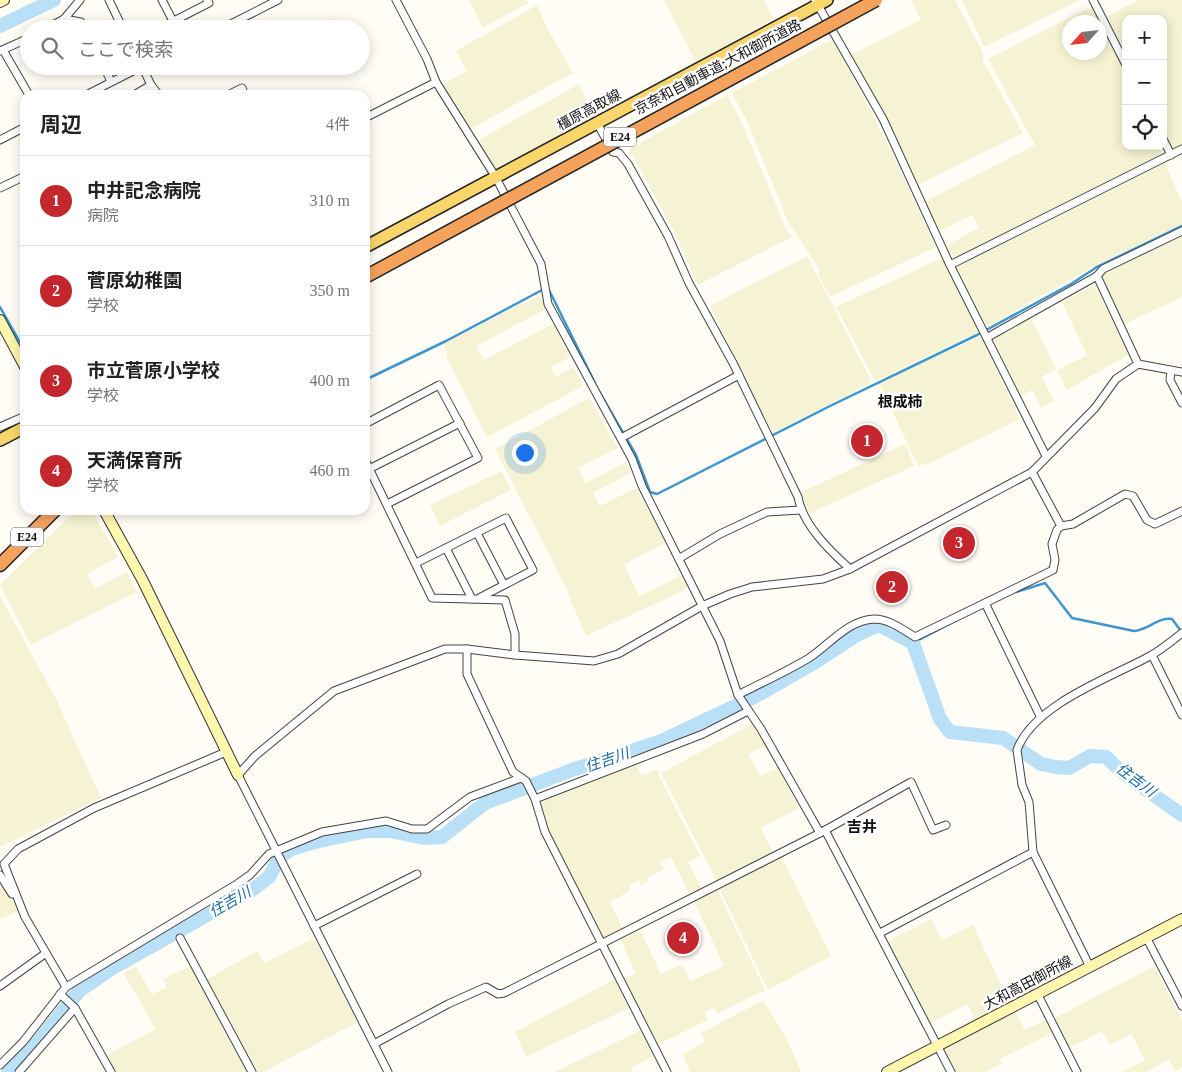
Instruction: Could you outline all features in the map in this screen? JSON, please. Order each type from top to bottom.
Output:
[{"type":"highway","name":"京奈和自動車道;大和御所道路","points":[[370,274],[876,0]]},
{"type":"highway","name":"E24","points":[[0,565],[50,515]]},
{"type":"main road","name":"橿原高取線","points":[[370,244],[820,2]]},
{"type":"main road","points":[[0,440],[20,430]]},
{"type":"street","points":[[0,2],[4,0]]},
{"type":"street","points":[[64,19],[80,0]]},
{"type":"street","points":[[109,0],[119,20]]},
{"type":"street","points":[[162,0],[172,20]]},
{"type":"street","points":[[175,20],[209,3],[207,0]]},
{"type":"street","points":[[239,20],[278,0]]},
{"type":"street","points":[[396,0],[427,59],[436,82],[495,176],[540,264],[548,304],[624,437],[642,486],[680,558],[720,641],[738,695],[822,832],[880,933],[951,1072]]},
{"type":"street","points":[[1093,0],[1123,60]]},
{"type":"street","points":[[820,2],[883,119],[950,265],[986,333],[1046,456]]},
{"type":"street","points":[[64,19],[70,20]]},
{"type":"street","points":[[20,42],[2,51],[26,90]]},
{"type":"street","points":[[108,75],[112,82]]},
{"type":"street","points":[[96,90],[126,75]]},
{"type":"street","points":[[147,75],[155,90]]},
{"type":"street","points":[[370,115],[436,82]]},
{"type":"street","points":[[142,90],[151,85]]},
{"type":"street","points":[[597,123],[613,152],[619,153],[628,164],[739,375],[798,497],[800,510],[830,551],[850,569]]},
{"type":"street","points":[[0,140],[20,129]]},
{"type":"street","points":[[1167,147],[1171,155]]},
{"type":"street","points":[[950,265],[1182,149]]},
{"type":"street","points":[[0,188],[20,178]]},
{"type":"street","points":[[986,333],[1097,276],[1103,269],[1182,230]]},
{"type":"street","points":[[1097,276],[1138,364]]},
{"type":"street","points":[[0,320],[20,358]]},
{"type":"street","points":[[238,775],[255,756],[334,691],[445,649],[466,649],[594,661],[618,654],[702,606],[752,587],[823,579],[850,569],[1032,472],[1095,408],[1116,379],[1138,364],[1182,372]]},
{"type":"street","points":[[1171,371],[1170,380],[1182,403]]},
{"type":"street","points":[[624,437],[739,375]]},
{"type":"street","points":[[370,421],[439,385],[478,458],[387,504]]},
{"type":"street","points":[[0,427],[20,418]]},
{"type":"street","points":[[370,468],[460,423]]},
{"type":"street","points":[[370,470],[432,598],[505,600],[515,634],[515,655]]},
{"type":"street","points":[[1032,472],[1061,526]]},
{"type":"street","points":[[738,695],[810,657],[849,627],[864,620],[875,619],[890,622],[915,637],[1053,570],[1055,560],[1052,544],[1057,530],[1061,526],[1073,524],[1125,494],[1133,496],[1147,520],[1155,524],[1182,511]]},
{"type":"street","points":[[680,558],[720,534],[766,512],[800,510]]},
{"type":"street","points":[[107,515],[142,579],[226,752],[388,1072]]},
{"type":"street","points":[[416,563],[506,518],[533,570],[475,599]]},
{"type":"street","points":[[477,533],[504,585]]},
{"type":"street","points":[[446,548],[475,599]]},
{"type":"street","points":[[985,603],[1040,716]]},
{"type":"street","points":[[1090,965],[1033,852],[1029,802],[1022,785],[1017,754],[1019,745],[1040,716],[1085,688],[1152,655],[1182,633]]},
{"type":"street","points":[[466,649],[467,674],[513,772],[526,781],[535,799],[545,832],[667,1072]]},
{"type":"street","points":[[1152,655],[1182,714]]},
{"type":"street","points":[[535,799],[703,734],[748,711]]},
{"type":"street","points":[[20,906],[4,864],[18,849],[94,808],[226,752]]},
{"type":"street","points":[[0,1065],[23,1042],[66,987],[237,884],[250,875],[269,854],[276,850],[322,832],[386,820],[412,829],[426,829],[470,797],[521,778]]},
{"type":"street","points":[[374,1044],[448,1004],[486,987],[498,994],[504,993],[822,832],[911,782],[933,830],[946,825]]},
{"type":"street","points":[[880,933],[1033,852]]},
{"type":"street","points":[[314,926],[418,874]]},
{"type":"street","points":[[0,875],[66,987]]},
{"type":"street","name":"大和高田御所線","points":[[887,1072],[1038,995],[1090,965],[1182,919]]},
{"type":"street","points":[[1146,937],[1182,1006]]},
{"type":"street","points":[[180,938],[252,1072]]},
{"type":"street","points":[[0,986],[46,953]]},
{"type":"street","points":[[60,994],[75,1008],[111,1072]]},
{"type":"street","points":[[1038,995],[1077,1072]]},
{"type":"street","points":[[19,1072],[75,1008]]},
{"type":"shaded area","points":[[469,0],[527,0],[528,3],[483,28]]},
{"type":"shaded area","points":[[664,0],[764,0],[774,19],[696,62]]},
{"type":"shaded area","points":[[911,0],[955,0],[983,53],[983,61],[1023,133],[918,185],[894,134],[851,55],[921,20]]},
{"type":"shaded area","points":[[962,0],[1080,0],[984,47]]},
{"type":"shaded area","points":[[1139,0],[1182,0],[1182,146],[1173,151],[1167,139],[1167,15],[1122,15],[1122,49],[1107,21],[1107,16]]},
{"type":"shaded area","points":[[537,5],[546,26],[573,73],[468,130],[440,86],[467,71],[456,51]]},
{"type":"shaded area","points":[[1093,6],[1097,15],[1075,15]]},
{"type":"shaded area","points":[[1062,22],[1062,60],[1107,60],[1107,34],[1122,65],[1122,150],[1162,150],[1164,155],[954,260],[947,245],[979,228],[972,215],[940,231],[925,201],[1035,145],[988,59]]},
{"type":"shaded area","points":[[833,39],[889,147],[936,247],[830,297],[818,274],[820,272],[814,261],[788,222],[747,121],[732,93]]},
{"type":"shaded area","points":[[579,84],[596,118],[495,171],[475,142]]},
{"type":"shaded area","points":[[727,95],[742,123],[786,229],[792,237],[698,285],[674,231],[629,149]]},
{"type":"shaded area","points":[[1165,163],[1182,203],[1182,224],[1092,267],[987,327],[957,267]]},
{"type":"shaded area","points":[[1182,235],[1182,297],[1122,325],[1100,274]]},
{"type":"shaded area","points":[[807,256],[872,382],[773,433],[710,306]]},
{"type":"shaded area","points":[[942,258],[979,332],[875,381],[836,307]]},
{"type":"shaded area","points":[[1095,285],[1128,355],[1067,390],[1057,370],[1087,355],[1062,302]]},
{"type":"shaded area","points":[[540,295],[546,309],[476,346],[484,360],[553,324],[570,357],[551,367],[556,377],[574,367],[583,386],[487,437],[448,361],[444,343]]},
{"type":"shaded area","points":[[1031,318],[1056,369],[1042,377],[1054,400],[1041,408],[1032,390],[1021,396],[993,337]]},
{"type":"shaded area","points":[[981,336],[1020,419],[933,462],[918,466],[879,383]]},
{"type":"shaded area","points":[[589,398],[618,448],[578,468],[585,483],[626,462],[631,473],[593,493],[600,506],[636,488],[666,543],[624,564],[639,596],[683,575],[688,586],[682,591],[586,636],[564,584],[495,449]]},
{"type":"shaded area","points":[[905,444],[914,466],[808,514],[802,492]]},
{"type":"shaded area","points":[[502,471],[511,490],[440,526],[430,505]]},
{"type":"shaded area","points":[[71,515],[94,515],[118,557],[87,574],[95,588],[127,572],[137,592],[31,645],[0,585]]},
{"type":"shaded area","points":[[0,596],[56,699],[101,798],[0,847]]},
{"type":"shaded area","points":[[752,724],[766,745],[749,754],[760,776],[778,768],[799,808],[761,828],[773,853],[717,882],[661,773]]},
{"type":"shaded area","points":[[635,762],[641,775],[656,770],[660,773],[658,774],[700,856],[688,862],[702,889],[690,895],[671,857],[660,862],[664,869],[647,878],[648,881],[641,885],[639,880],[629,885],[631,890],[610,902],[623,930],[603,940],[546,830],[540,799]]},
{"type":"shaded area","points":[[781,856],[831,956],[768,990],[719,888]]},
{"type":"shaded area","points":[[0,871],[20,911],[0,919]]},
{"type":"shaded area","points":[[717,889],[765,990],[717,1014],[714,1008],[705,1012],[708,1020],[657,1045],[623,979],[636,973],[620,939],[640,930],[661,974],[682,964],[690,981],[724,966],[694,901]]},
{"type":"shaded area","points":[[931,919],[942,940],[973,925],[1011,1006],[977,1023],[967,1004],[928,1025],[887,942]]},
{"type":"shaded area","points":[[314,938],[358,1022],[263,1072],[258,1072],[207,979],[258,951],[264,963]]},
{"type":"shaded area","points":[[190,966],[247,1072],[115,1072],[106,1055],[156,1029],[124,974],[126,971],[136,967],[152,994],[167,987],[163,979]]},
{"type":"shaded area","points":[[1154,966],[1182,1020],[1182,1067],[1175,1071],[1169,1060],[1146,1072],[1122,1072],[1145,1060],[1131,1034],[1110,1045],[1102,1031],[1069,1048],[1055,1018]]},
{"type":"shaded area","points":[[615,979],[629,1008],[526,1057],[515,1032]]},
{"type":"shaded area","points":[[763,1000],[787,1039],[801,1072],[690,1072],[683,1054],[705,1042],[701,1033]]},
{"type":"shaded area","points":[[1015,1011],[1025,1030],[1045,1020],[1052,1033],[1000,1059],[1002,1063],[986,1072],[956,1072],[943,1048]]},
{"type":"shaded area","points":[[641,1030],[654,1056],[631,1068],[633,1072],[555,1072]]},
{"type":"waterway","points":[[0,26],[54,0]]},
{"type":"waterway","points":[[597,388],[636,455],[650,492],[657,494],[830,406],[977,335],[1071,284],[1097,267],[1182,226]]},
{"type":"waterway","points":[[370,378],[446,341],[544,289],[549,290],[595,383]]},
{"type":"waterway","points":[[0,307],[20,342]]},
{"type":"waterway","points":[[1016,592],[1045,583],[1072,618],[1134,631],[1162,620],[1172,619],[1181,631]]},
{"type":"waterway","points":[[913,643],[955,621]]},
{"type":"waterway","name":"住吉川","points":[[8,1072],[38,1042],[79,991],[111,969],[252,890],[269,877],[278,860],[291,849],[367,831],[390,831],[424,838],[442,837],[485,803],[572,770],[659,742],[756,696],[814,663],[857,635],[879,625],[913,643],[940,719],[950,732],[1003,738],[1041,764],[1056,767],[1069,768],[1090,756],[1106,757],[1123,773],[1182,815]]},
{"type":"place","name":"中井記念病院","points":[[867,441]]},
{"type":"place","name":"市立菅原小学校","points":[[959,543]]},
{"type":"place","name":"菅原幼稚園","points":[[892,587]]},
{"type":"place","name":"天満保育所","points":[[683,938]]},
{"type":"district","name":"根成柿","points":[[900,402]]},
{"type":"district","name":"吉井","points":[[862,827]]}]
